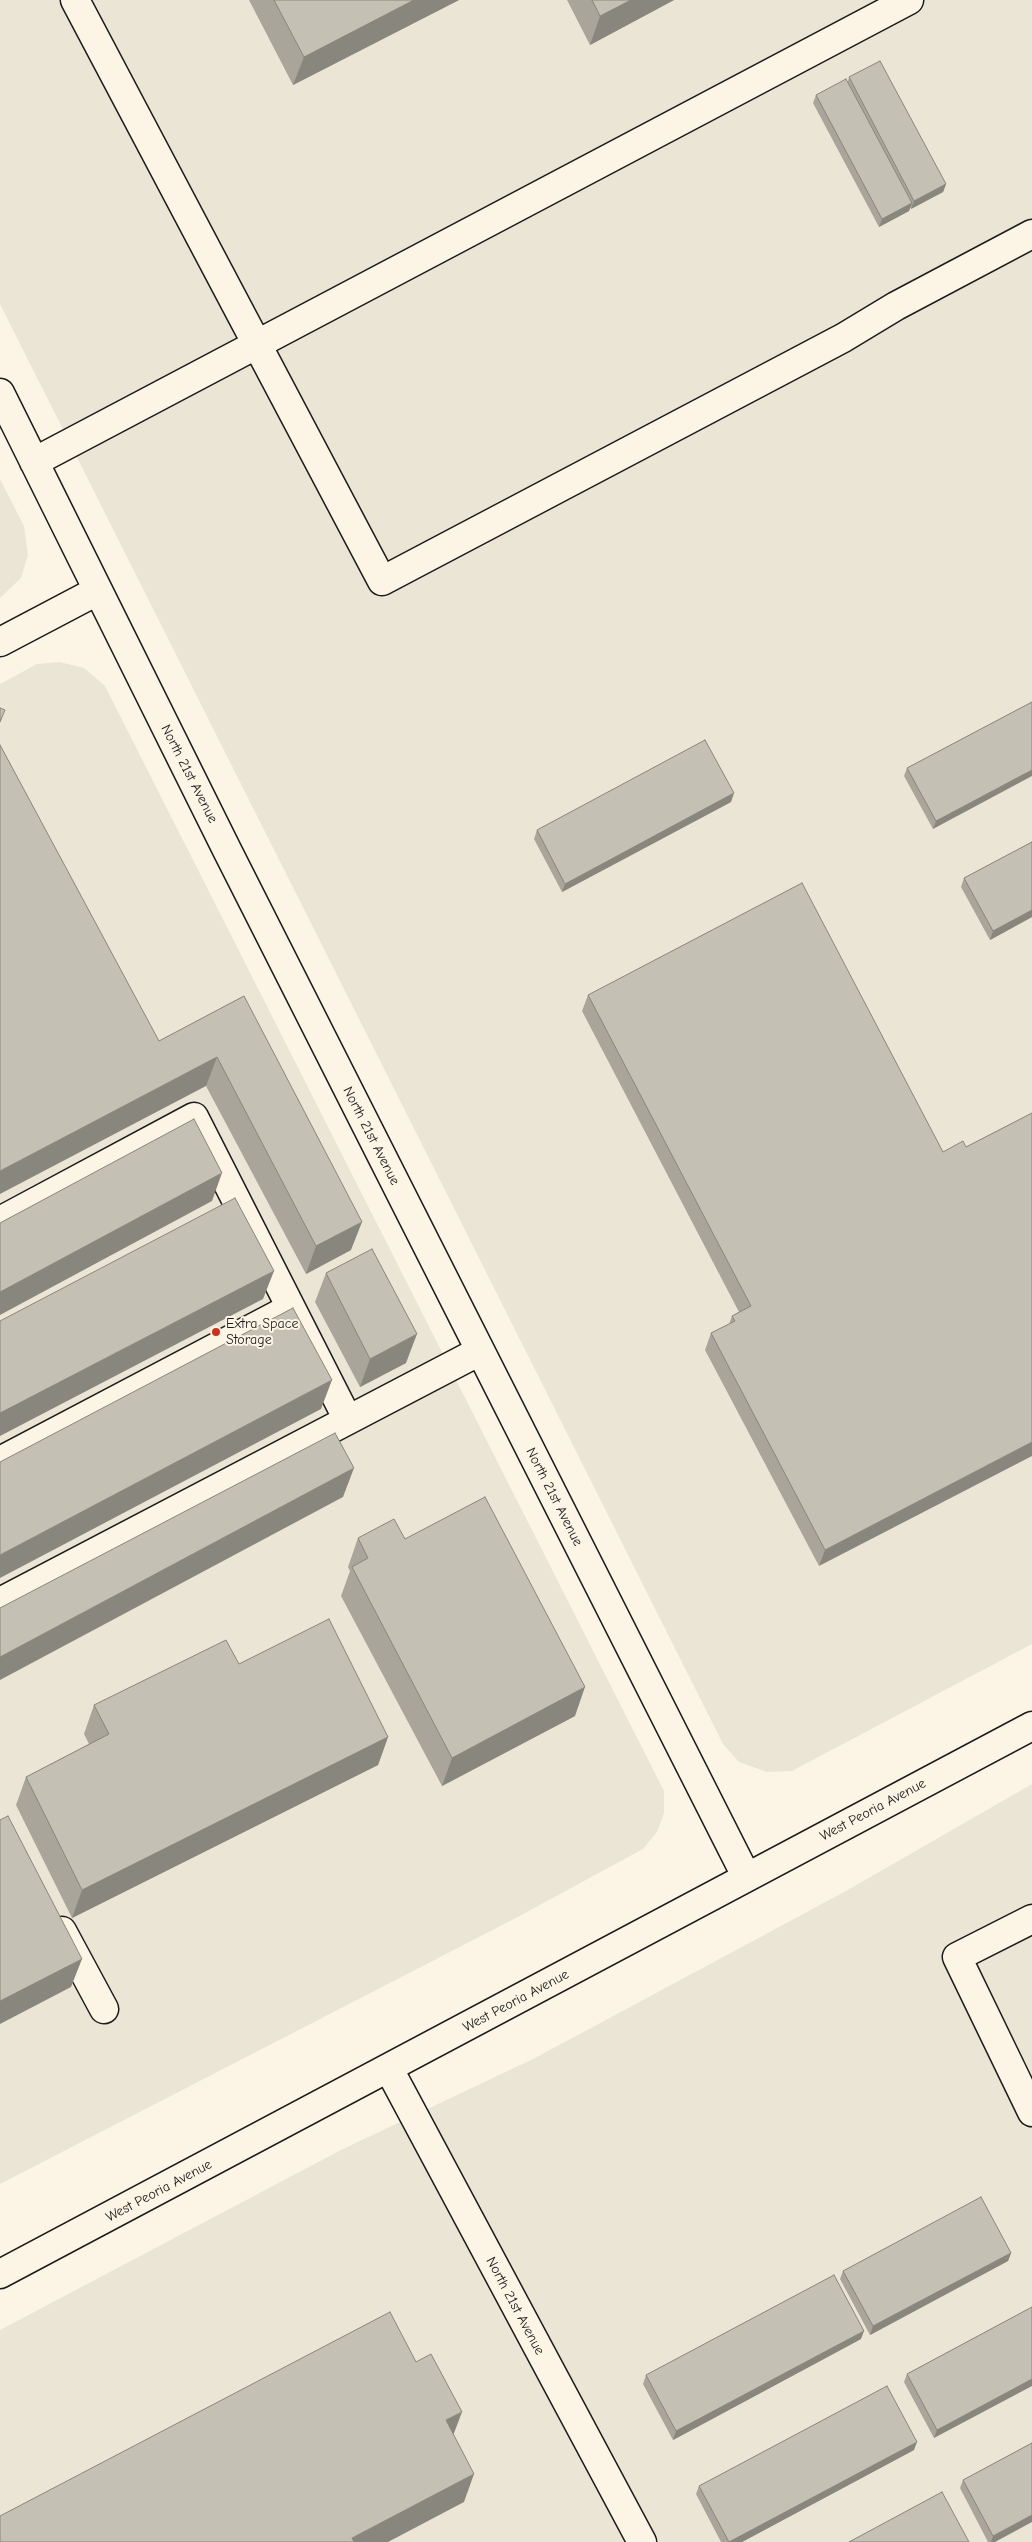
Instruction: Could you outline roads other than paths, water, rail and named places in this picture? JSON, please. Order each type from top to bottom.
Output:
[{"type":"street","points":[[75,0],[382,581],[843,338],[896,306],[1032,234]]},
{"type":"street","points":[[34,462],[909,0]]},
{"type":"street","name":"North 21st Avenue","points":[[0,393],[97,591],[746,1876]]},
{"type":"street","points":[[0,642],[97,591]]},
{"type":"street","points":[[0,1221],[194,1117],[348,1420]]},
{"type":"street","points":[[211,1217],[238,1203]]},
{"type":"street","points":[[0,1461],[291,1308]]},
{"type":"street","points":[[0,1602],[480,1350]]},
{"type":"street","name":"West Peoria Avenue","points":[[0,2274],[389,2070],[746,1876],[1032,1726]]},
{"type":"street","points":[[52,1913],[104,2009]]},
{"type":"street","points":[[1032,1918],[957,1957],[1032,2112]]},
{"type":"street","name":"North 21st Avenue","points":[[389,2070],[642,2542]]},
{"type":"place","name":"Extra Space Storage","points":[[216,1332]]}]
